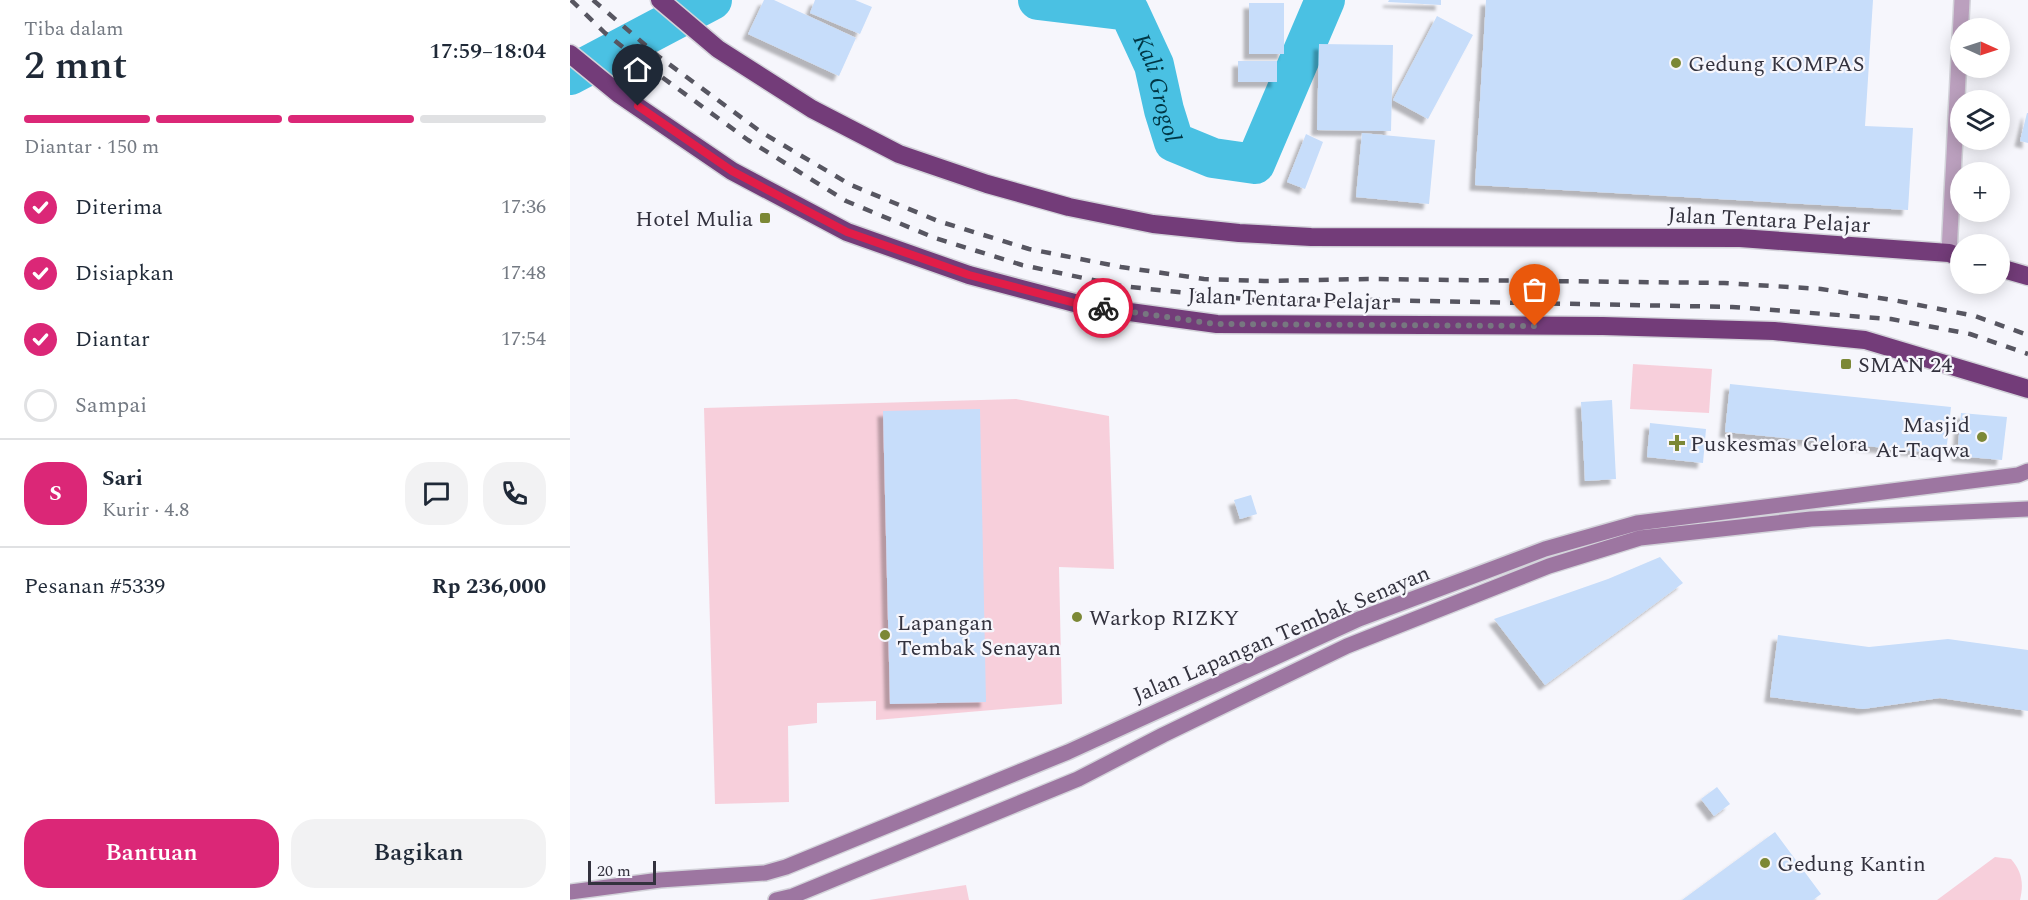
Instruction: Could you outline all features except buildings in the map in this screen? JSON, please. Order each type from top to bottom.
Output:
[{"type":"highway","name":"Jalan Tentara Pelajar","points":[[660,0],[718,49],[812,109],[899,154],[987,184],[1069,207],[1153,224],[1239,233],[1311,237],[1740,238],[1950,255]]},
{"type":"highway","name":"Jalan Tentara Pelajar","points":[[570,54],[620,94],[732,171],[847,232],[969,275],[1086,306],[1216,324],[1592,326],[1774,331],[1865,340],[2028,388]]},
{"type":"highway","points":[[2010,271],[2028,276]]},
{"type":"main road","name":"Jalan Lapangan Tembak Senayan","points":[[570,892],[660,880],[765,873],[786,867],[1068,752],[1359,619],[1557,546],[1637,523],[2018,475],[2028,471]]},
{"type":"main road","name":"Jalan Lapangan Tembak Senayan","points":[[776,900],[793,896],[1078,779],[1347,646],[1549,566],[1640,538],[1811,519],[2028,509]]},
{"type":"street","points":[[1955,234],[1962,0]]},
{"type":"shaded area","points":[[1633,364],[1712,369],[1709,413],[1630,409]]},
{"type":"shaded area","name":"Lapangan Tembak Senayan","points":[[1016,399],[1109,416],[1114,569],[1059,567],[1062,704],[876,720],[876,701],[817,703],[817,723],[788,726],[789,802],[715,804],[704,408]]},
{"type":"shaded area","points":[[1995,857],[2011,859],[2018,868],[2022,883],[2020,900],[1937,900]]},
{"type":"shaded area","points":[[966,885],[969,900],[869,900]]},
{"type":"waterway","name":"Kali Grogol","points":[[570,75],[712,0]]},
{"type":"waterway","name":"Kali Grogol","points":[[1038,0],[1129,11],[1154,65],[1174,142],[1213,158],[1255,164],[1325,0]]},
{"type":"railway","points":[[571,0],[605,33],[644,64],[748,140],[846,201],[935,238],[1022,265],[1121,286],[1263,301],[1375,300],[1732,307],[1891,319],[1970,334],[2028,354]]},
{"type":"railway","points":[[593,0],[658,56],[761,132],[851,185],[938,221],[1029,249],[1121,267],[1204,279],[1724,283],[1821,289],[1975,316],[2028,335]]},
{"type":"way so far","points":[[1103,308],[1216,324],[1535,326]]},
{"type":"place","name":"Gedung KOMPAS","points":[[1676,63]]},
{"type":"place","name":"Hotel Mulia","points":[[765,218]]},
{"type":"place","name":"SMAN 24","points":[[1846,364]]},
{"type":"place","name":"Masjid At-Taqwa","points":[[1982,437]]},
{"type":"place","name":"Puskesmas Gelora","points":[[1677,443]]},
{"type":"place","name":"Warkop RIZKY","points":[[1077,617]]},
{"type":"place","name":"Lapangan Tembak Senayan","points":[[885,635]]},
{"type":"place","name":"Gedung Kantin","points":[[1765,863]]},
{"type":"route","points":[[638,106],[732,171],[847,232],[969,275],[1086,306],[1103,308]]}]
